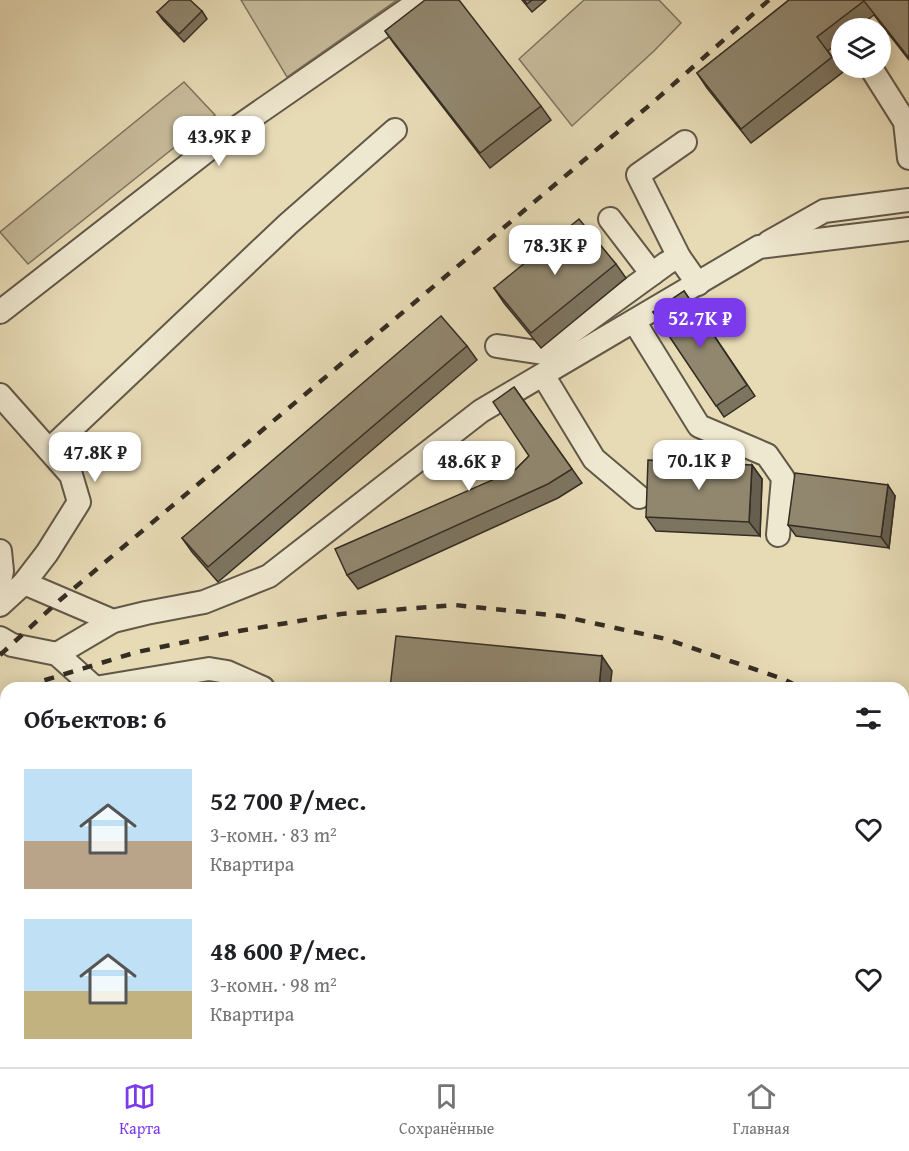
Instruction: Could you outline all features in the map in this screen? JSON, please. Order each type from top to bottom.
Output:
[{"type":"street","points":[[0,312],[232,131],[421,0]]},
{"type":"street","points":[[877,78],[905,122],[909,158]]},
{"type":"street","points":[[49,450],[288,224],[395,130]]},
{"type":"street","points":[[685,142],[638,175],[679,257],[698,284]]},
{"type":"street","points":[[57,654],[112,621],[204,602],[269,576],[481,411],[634,321],[824,211],[909,200]]},
{"type":"street","points":[[610,219],[652,274]]},
{"type":"street","points":[[759,248],[909,230]]},
{"type":"street","points":[[497,346],[543,353],[679,257]]},
{"type":"street","points":[[634,321],[699,426],[767,454],[783,478],[778,535]]},
{"type":"street","points":[[543,375],[594,459],[639,497]]},
{"type":"street","points":[[0,395],[71,475],[79,502],[47,553],[24,584],[0,605]]},
{"type":"street","points":[[0,551],[2,572],[0,580]]},
{"type":"street","points":[[24,584],[112,621]]},
{"type":"street","points":[[0,638],[12,645],[57,654],[87,682]]},
{"type":"street","points":[[130,682],[209,669],[226,672],[249,682]]},
{"type":"shaded area","points":[[241,0],[397,0],[287,77]]},
{"type":"shaded area","points":[[584,0],[659,0],[681,23],[654,51],[572,126],[519,59]]},
{"type":"shaded area","points":[[184,82],[215,115],[28,264],[0,232]]},
{"type":"building","points":[[170,0],[190,0],[202,11],[179,34],[157,12]]},
{"type":"building","points":[[425,0],[459,0],[541,106],[480,153],[385,31]]},
{"type":"building","points":[[789,0],[909,0],[909,58],[891,35],[891,18],[877,18],[864,1],[842,18],[831,18],[831,26],[817,37],[831,58],[741,129],[697,73]]},
{"type":"building","points":[[579,219],[616,264],[531,333],[494,288]]},
{"type":"building","points":[[684,291],[747,385],[716,406],[653,312]]},
{"type":"building","points":[[441,316],[467,346],[208,567],[182,538]]},
{"type":"building","points":[[514,387],[572,469],[548,484],[347,575],[335,549],[515,470],[529,456],[493,402]]},
{"type":"building","points":[[648,460],[752,465],[749,522],[646,517]]},
{"type":"building","points":[[795,473],[888,485],[881,537],[788,525]]},
{"type":"building","points":[[396,636],[602,656],[600,682],[391,682]]},
{"type":"railway","points":[[0,655],[60,600],[651,104],[769,0]]},
{"type":"railway","points":[[40,682],[137,652],[239,631],[341,614],[455,605],[561,616],[666,639],[789,682]]}]
